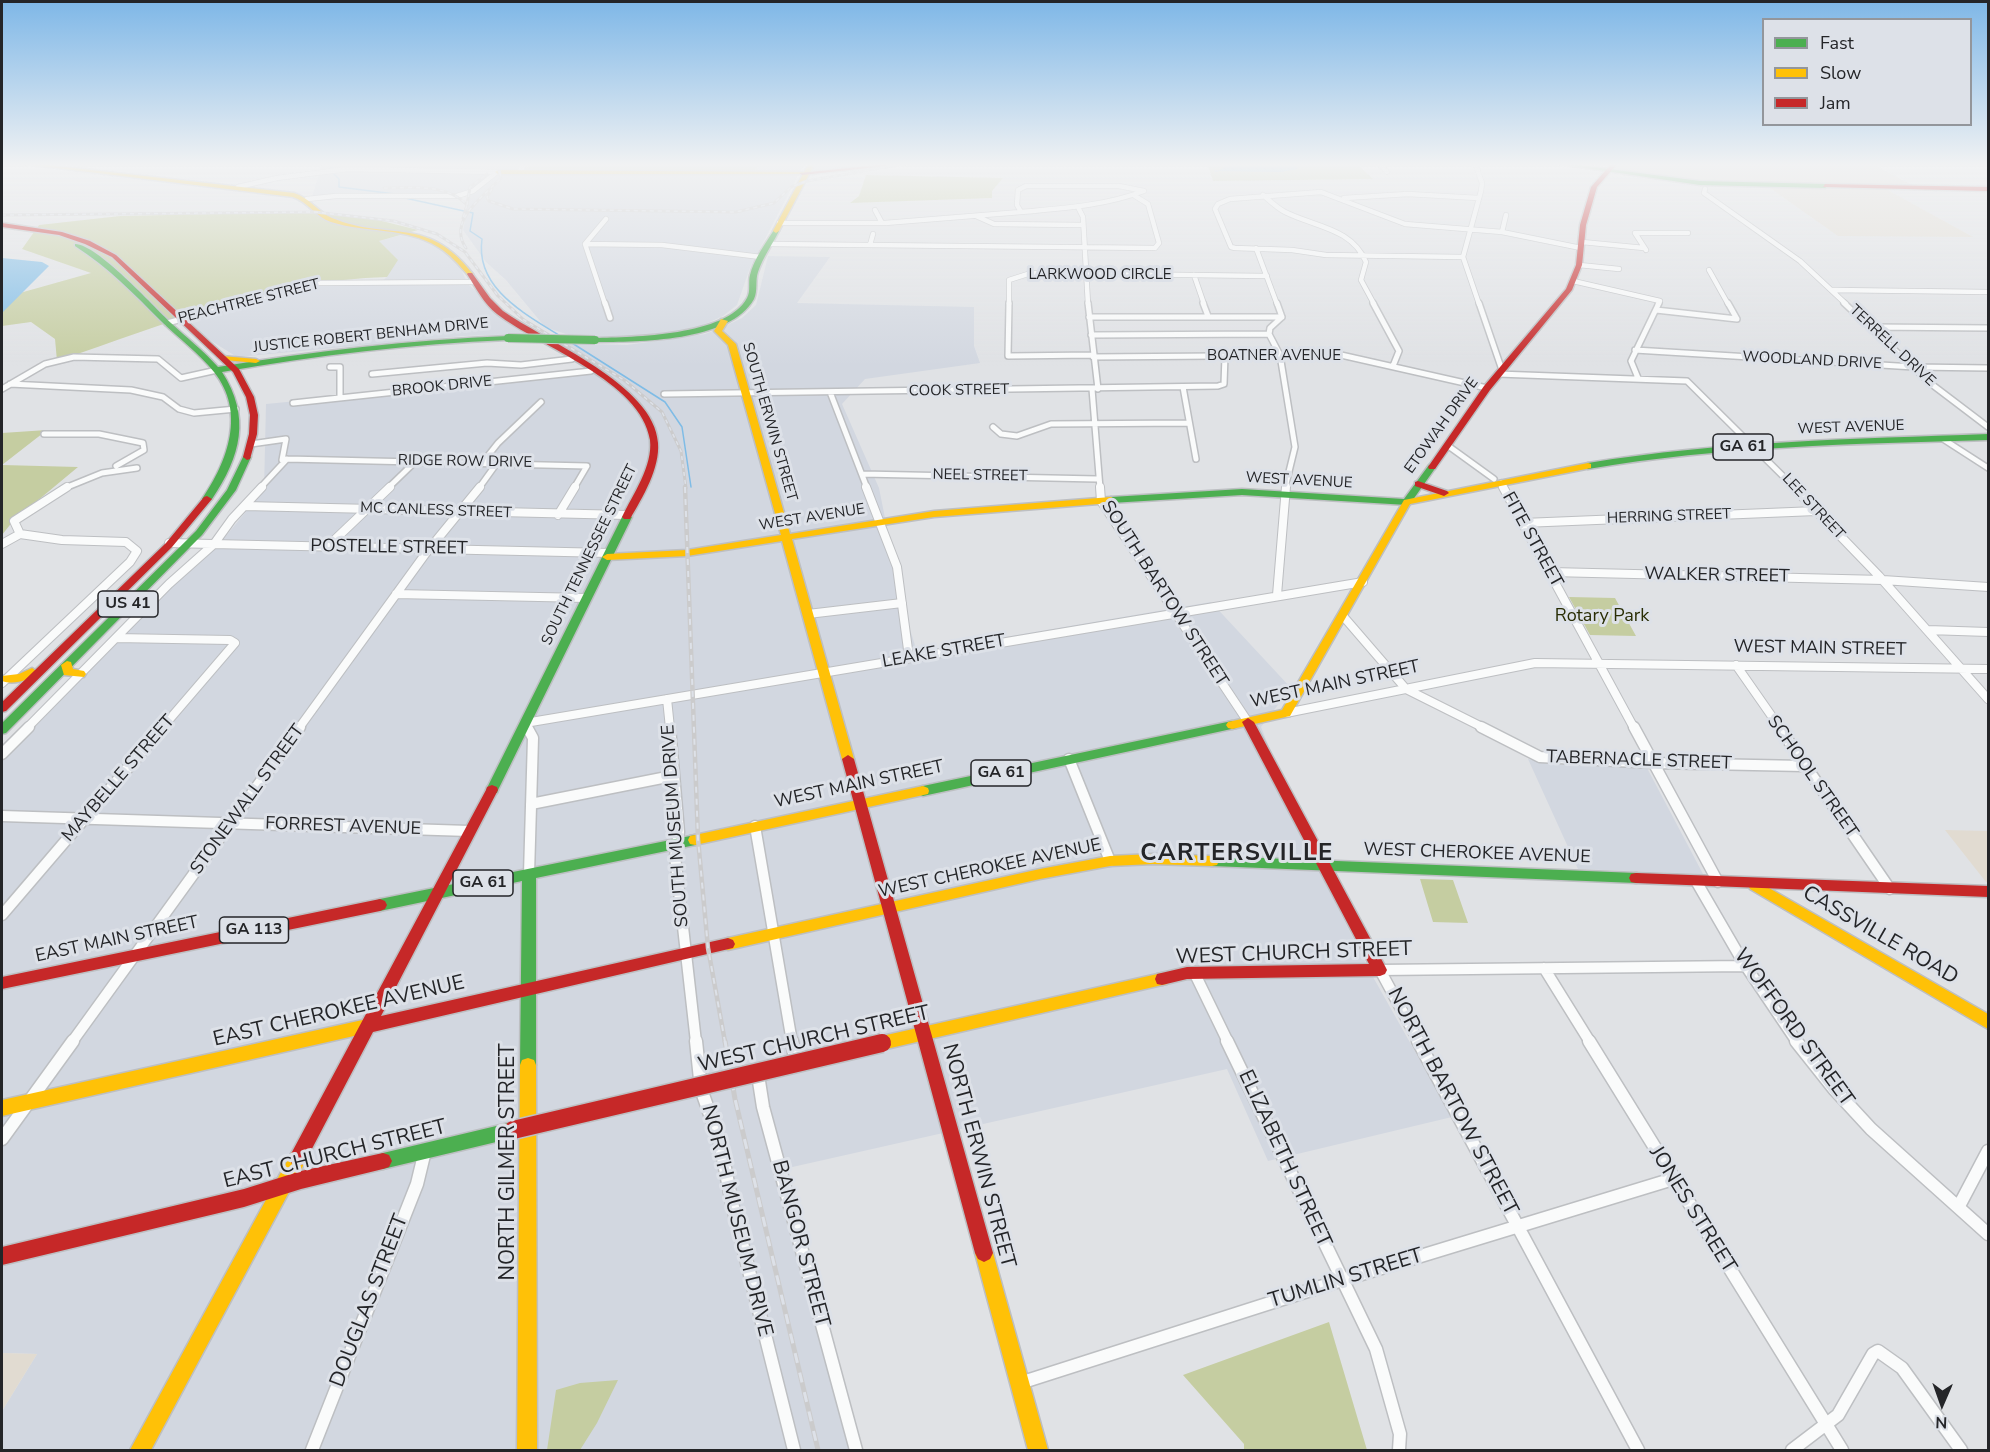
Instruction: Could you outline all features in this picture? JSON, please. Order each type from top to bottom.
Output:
[{"type":"main road","name":"US 41","points":[[11,231],[72,243],[107,258],[142,282],[179,320],[189,344],[227,368]]},
{"type":"main road","name":"US 41","points":[[2,730],[67,665],[179,543],[227,495],[250,447],[254,425],[252,404],[212,347],[140,288],[122,281],[97,245],[69,235],[41,231]]},
{"type":"main road","name":"SOUTH TENNESSEE STREET","points":[[409,231],[433,240],[454,254],[503,315],[636,402],[654,433],[651,465],[525,723],[436,892]]},
{"type":"main road","points":[[707,328],[724,321],[749,302],[752,294],[752,277],[775,231]]},
{"type":"main road","name":"ETOWAH DRIVE","points":[[1286,712],[1418,484],[1487,388],[1561,302],[1574,281],[1580,265],[1583,231]]},
{"type":"main road","points":[[691,333],[720,334],[719,327],[724,321]]},
{"type":"main road","name":"JUSTICE ROBERT BENHAM DRIVE","points":[[227,368],[258,361],[450,340],[508,338],[646,340],[691,333],[707,328]]},
{"type":"main road","name":"SOUTH ERWIN STREET","points":[[707,328],[720,334],[732,344],[861,803]]},
{"type":"main road","points":[[227,368],[226,372],[239,394],[244,410],[246,446],[250,447]]},
{"type":"main road","name":"US 41","points":[[2,708],[51,659],[179,543],[226,466],[236,435],[236,409],[227,386],[227,368]]},
{"type":"main road","name":"WEST AVENUE","points":[[608,555],[687,553],[958,511],[1101,501],[1229,493],[1407,502],[1452,494],[1497,481],[1656,455],[1756,447],[1989,437]]},
{"type":"main road","points":[[1418,484],[1429,490],[1452,494]]},
{"type":"main road","points":[[41,691],[52,673],[85,635],[179,543]]},
{"type":"main road","points":[[4,681],[26,676],[51,659]]},
{"type":"main road","points":[[67,665],[68,672],[80,674]]},
{"type":"main road","name":"WEST MAIN STREET","points":[[698,839],[1286,712]]},
{"type":"main road","name":"NORTH BARTOW STREET","points":[[1248,722],[1380,970]]},
{"type":"main road","name":"NORTH ERWIN STREET","points":[[861,803],[1038,1450]]},
{"type":"main road","name":"EAST MAIN STREET","points":[[2,983],[698,839]]},
{"type":"main road","name":"WEST CHEROKEE AVENUE","points":[[686,953],[1110,861],[1153,859],[1989,892]]},
{"type":"main road","name":"NORTH GILMER STREET","points":[[527,1450],[529,874]]},
{"type":"main road","name":"CASSVILLE ROAD","points":[[1751,883],[1989,1022]]},
{"type":"main road","points":[[1788,885],[1787,895],[1797,910]]},
{"type":"main road","name":"GA 61","points":[[140,1450],[282,1187],[436,892]]},
{"type":"main road","name":"EAST CHEROKEE AVENUE","points":[[2,1108],[686,953]]},
{"type":"main road","name":"WEST CHURCH STREET","points":[[679,1092],[1194,972],[1380,970]]},
{"type":"main road","name":"EAST CHURCH STREET","points":[[2,1256],[282,1187],[301,1180],[679,1092]]},
{"type":"street","points":[[585,244],[596,231]]},
{"type":"street","name":"SOUTH BARTOW STREET","points":[[1083,231],[1095,389],[1097,479],[1101,501],[1248,722]]},
{"type":"street","points":[[768,244],[1147,249],[1158,246],[1154,231]]},
{"type":"street","points":[[1224,231],[1231,247],[1326,255],[1463,257]]},
{"type":"street","points":[[1329,231],[1358,245],[1364,255],[1366,262],[1361,280],[1399,351],[1393,366]]},
{"type":"street","points":[[1470,231],[1471,235],[1463,257],[1500,372]]},
{"type":"street","points":[[1488,231],[1582,245],[1645,249],[1635,233],[1688,233]]},
{"type":"street","name":"TERRELL DRIVE","points":[[1757,231],[1800,261],[1938,390],[1989,426]]},
{"type":"street","points":[[870,245],[873,234]]},
{"type":"street","points":[[585,244],[662,245],[761,257]]},
{"type":"street","points":[[585,244],[610,318]]},
{"type":"street","points":[[1256,248],[1282,317]]},
{"type":"street","points":[[1580,265],[1619,269]]},
{"type":"street","points":[[1656,310],[1737,319],[1709,270]]},
{"type":"street","name":"LARKWOOD CIRCLE","points":[[1008,356],[1009,280],[1031,273],[1267,276]]},
{"type":"street","points":[[1194,275],[1208,316]]},
{"type":"street","name":"PEACHTREE STREET","points":[[179,320],[318,283],[348,281],[475,282]]},
{"type":"street","points":[[1574,281],[1656,299],[1661,303],[1631,361],[1638,378]]},
{"type":"street","points":[[1832,290],[1989,292]]},
{"type":"street","points":[[1089,317],[1282,317]]},
{"type":"street","points":[[1277,595],[1284,494],[1295,447],[1280,355],[1269,334],[1270,328],[1282,317]]},
{"type":"street","points":[[1872,327],[1989,328]]},
{"type":"street","points":[[1091,335],[1269,334]]},
{"type":"street","name":"WOODLAND DRIVE","points":[[1635,350],[1914,367],[1989,368]]},
{"type":"street","name":"BOATNER AVENUE","points":[[1008,356],[1341,355],[1487,388]]},
{"type":"street","name":"COOK STREET","points":[[664,394],[1222,386],[1224,356]]},
{"type":"street","points":[[2,389],[52,362],[80,357],[158,360],[181,378],[227,368]]},
{"type":"street","points":[[372,374],[488,363],[521,365],[572,359]]},
{"type":"street","points":[[330,367],[340,367],[340,398]]},
{"type":"street","name":"BROOK DRIVE","points":[[293,404],[591,371]]},
{"type":"street","name":"LEE STREET","points":[[1500,372],[1687,381],[1756,447],[1883,580],[1989,699]]},
{"type":"street","points":[[10,384],[131,390],[163,398],[179,409],[194,413],[236,409]]},
{"type":"street","points":[[1183,387],[1196,459]]},
{"type":"street","points":[[830,392],[897,567],[909,657]]},
{"type":"street","points":[[483,462],[498,443],[541,402]]},
{"type":"street","points":[[993,428],[1001,434],[1017,436],[1044,425],[1188,423]]},
{"type":"street","points":[[20,534],[14,521],[53,492],[112,469],[144,450],[143,443],[99,434],[44,434]]},
{"type":"street","points":[[250,447],[286,439],[282,460],[287,459]]},
{"type":"street","points":[[1943,439],[1989,468]]},
{"type":"street","name":"FITE STREET","points":[[1447,445],[1497,481],[1551,572],[1718,882]]},
{"type":"street","points":[[3,750],[214,544],[287,459]]},
{"type":"street","name":"RIDGE ROW DRIVE","points":[[287,459],[587,466],[558,515]]},
{"type":"street","points":[[327,547],[369,509],[416,461]]},
{"type":"street","name":"STONEWALL STREET","points":[[2,1139],[396,594],[429,550],[462,512],[497,463]]},
{"type":"street","points":[[112,469],[137,468]]},
{"type":"street","name":"NEEL STREET","points":[[863,474],[1097,479]]},
{"type":"street","name":"MC CANLESS STREET","points":[[245,506],[627,515]]},
{"type":"street","name":"HERRING STREET","points":[[1523,524],[1816,511]]},
{"type":"street","points":[[2,544],[20,534],[62,540],[126,542],[137,549],[130,562],[4,681]]},
{"type":"street","name":"POSTELLE STREET","points":[[179,543],[608,555]]},
{"type":"street","name":"WALKER STREET","points":[[1551,572],[1883,580]]},
{"type":"street","points":[[1883,580],[1989,587]]},
{"type":"street","name":"LEAKE STREET","points":[[525,723],[1363,582]]},
{"type":"street","points":[[396,594],[587,598]]},
{"type":"street","points":[[808,614],[902,603]]},
{"type":"street","name":"TABERNACLE STREET","points":[[1343,616],[1350,621],[1406,689],[1540,757],[1654,763],[1804,766]]},
{"type":"street","points":[[1928,630],[1989,632]]},
{"type":"street","name":"MAYBELLE STREET","points":[[2,915],[235,641],[116,638]]},
{"type":"street","name":"WEST MAIN STREET","points":[[1286,712],[1526,664],[1989,669]]},
{"type":"street","name":"SCHOOL STREET","points":[[1736,665],[1890,889]]},
{"type":"street","name":"SOUTH MUSEUM DRIVE","points":[[667,699],[672,776],[679,832],[675,855],[686,953]]},
{"type":"street","points":[[525,723],[533,738],[529,874]]},
{"type":"street","points":[[1069,759],[1110,861]]},
{"type":"street","points":[[531,804],[672,776]]},
{"type":"street","name":"FORREST AVENUE","points":[[2,816],[469,831]]},
{"type":"street","points":[[755,826],[772,934]]},
{"type":"street","name":"WOFFORD STREET","points":[[1696,881],[1744,966],[1834,1090],[1863,1120],[1989,1234]]},
{"type":"street","name":"BANGOR STREET","points":[[772,934],[796,1066],[758,1075],[763,1107],[856,1450]]},
{"type":"street","name":"NORTH MUSEUM DRIVE","points":[[686,953],[701,1089],[720,1143],[732,1203],[794,1450]]},
{"type":"street","name":"WEST CHURCH STREET","points":[[1380,970],[1744,966]]},
{"type":"street","name":"JONES STREET","points":[[1544,968],[1825,1426],[1842,1450]]},
{"type":"street","name":"NORTH BARTOW STREET","points":[[1380,970],[1638,1450]]},
{"type":"street","name":"ELIZABETH STREET","points":[[1194,972],[1376,1349],[1400,1434],[1398,1450]]},
{"type":"street","points":[[528,1129],[701,1089]]},
{"type":"street","points":[[1959,1206],[1989,1151]]},
{"type":"street","name":"DOUGLAS STREET","points":[[312,1450],[417,1184],[425,1152]]},
{"type":"street","name":"TUMLIN STREET","points":[[1020,1383],[1341,1280],[1673,1179]]},
{"type":"street","points":[[1792,1450],[1838,1414],[1873,1354],[1878,1351],[1894,1360],[1902,1368],[1961,1450]]},
{"type":"shaded area","points":[[464,231],[769,231],[750,268],[737,305],[723,316],[701,326],[650,340],[569,335],[545,327],[506,280],[486,262]]},
{"type":"shaded area","points":[[1831,231],[1962,231],[1973,237],[1838,236]]},
{"type":"shaded area","points":[[408,233],[441,248],[459,264],[466,280],[383,280],[387,277],[379,241]]},
{"type":"shaded area","points":[[768,256],[830,257],[797,303],[974,307],[974,346],[980,363],[865,379],[842,404],[879,488],[902,603],[917,652],[1211,602],[1291,688],[1261,727],[1321,875],[1373,977],[1452,1117],[1268,1161],[1227,1069],[788,1168],[859,1450],[2,1450],[2,1411],[37,1354],[2,1353],[2,760],[150,607],[225,537],[264,490],[266,404],[599,372],[550,343],[627,345],[705,334],[723,327],[742,318],[756,305]]},
{"type":"shaded area","points":[[338,283],[469,285],[525,334],[464,336],[237,357],[192,329],[193,318],[284,291]]},
{"type":"shaded area","points":[[1528,759],[1554,764],[1647,768],[1703,874],[1578,869]]},
{"type":"shaded area","points":[[1945,830],[1988,831],[1988,882],[1986,882]]},
{"type":"shaded area","points":[[2,1353],[37,1354],[2,1411]]},
{"type":"green space","points":[[35,231],[415,231],[379,241],[398,260],[387,277],[344,280],[260,295],[179,319],[57,361],[55,339],[31,322],[2,326],[2,298],[91,273],[22,249]]},
{"type":"green space","points":[[47,430],[2,465],[2,433]]},
{"type":"green space","points":[[2,465],[78,467],[13,521],[2,535]]},
{"type":"green space","name":"Rotary Park","points":[[1569,597],[1615,598],[1636,636],[1590,635]]},
{"type":"green space","points":[[1420,879],[1453,880],[1468,923],[1433,922]]},
{"type":"green space","points":[[1329,1322],[1367,1450],[1244,1450],[1244,1444],[1183,1375]]},
{"type":"green space","points":[[618,1380],[597,1423],[580,1450],[547,1450],[556,1390],[580,1383]]},
{"type":"water","points":[[2,258],[42,262],[49,266],[2,313]]},
{"type":"waterway","points":[[470,231],[482,239],[482,256],[486,272],[494,285],[518,308],[560,336]]},
{"type":"waterway","points":[[572,343],[665,402],[682,427],[691,487]]},
{"type":"railway","points":[[426,231],[437,234],[465,252],[498,296],[524,320],[624,380],[662,412],[681,451],[686,488]]},
{"type":"railway","points":[[461,231],[461,238],[466,248]]},
{"type":"railway","points":[[685,487],[698,839],[708,948],[725,1042]]},
{"type":"railway","points":[[725,1041],[735,1099],[818,1450]]},
{"type":"traffic: fast","points":[[595,340],[679,334],[723,322],[739,312],[750,299],[755,270],[776,231]]},
{"type":"traffic: fast","points":[[77,245],[123,279],[206,359],[219,373],[228,388],[234,404],[235,437],[225,469],[207,499]]},
{"type":"traffic: fast","points":[[217,370],[362,349],[508,338]]},
{"type":"traffic: fast","points":[[508,338],[595,340]]},
{"type":"traffic: fast","points":[[1588,466],[1637,457],[1737,447],[1988,437]]},
{"type":"traffic: fast","points":[[2,730],[199,533],[231,490],[247,457]]},
{"type":"traffic: fast","points":[[1111,500],[1242,492],[1407,502],[1432,467]]},
{"type":"traffic: fast","points":[[492,790],[627,517]]},
{"type":"traffic: fast","points":[[923,791],[1232,725]]},
{"type":"traffic: fast","points":[[2,748],[7,748]]},
{"type":"traffic: fast","points":[[380,905],[695,840]]},
{"type":"traffic: fast","points":[[1212,861],[1636,878]]},
{"type":"traffic: fast","points":[[528,1065],[529,874]]},
{"type":"traffic: fast","points":[[383,1161],[513,1130]]},
{"type":"traffic: slow","points":[[386,231],[423,237],[439,245],[455,256],[470,274]]},
{"type":"traffic: slow","points":[[724,321],[718,331],[732,344],[848,759]]},
{"type":"traffic: slow","points":[[225,358],[256,361]]},
{"type":"traffic: slow","points":[[1232,725],[1286,713],[1407,502],[1588,466]]},
{"type":"traffic: slow","points":[[607,557],[687,553],[934,514],[1111,500]]},
{"type":"traffic: slow","points":[[67,665],[68,672],[80,674]]},
{"type":"traffic: slow","points":[[6,679],[21,678],[32,672]]},
{"type":"traffic: slow","points":[[695,840],[923,791]]},
{"type":"traffic: slow","points":[[728,944],[1040,874],[1110,861],[1153,859],[1212,861]]},
{"type":"traffic: slow","points":[[1755,885],[1988,1022]]},
{"type":"traffic: slow","points":[[882,1043],[1162,979]]},
{"type":"traffic: slow","points":[[2,1108],[367,1026]]},
{"type":"traffic: slow","points":[[527,1450],[528,1065]]},
{"type":"traffic: slow","points":[[140,1450],[298,1158]]},
{"type":"traffic: slow","points":[[984,1253],[1038,1450]]},
{"type":"traffic: jam","points":[[47,231],[74,237],[114,256],[236,371],[250,397],[254,415],[253,434],[247,457]]},
{"type":"traffic: jam","points":[[1432,467],[1487,388],[1569,290],[1579,265],[1582,231]]},
{"type":"traffic: jam","points":[[470,274],[495,309],[615,384],[634,401],[648,420],[654,440],[652,460],[627,517]]},
{"type":"traffic: jam","points":[[1418,484],[1444,493]]},
{"type":"traffic: jam","points":[[2,708],[169,545],[207,499]]},
{"type":"traffic: jam","points":[[1162,979],[1187,973],[1380,970],[1248,722]]},
{"type":"traffic: jam","points":[[848,759],[984,1253]]},
{"type":"traffic: jam","points":[[298,1158],[492,790]]},
{"type":"traffic: jam","points":[[1636,878],[1988,892]]},
{"type":"traffic: jam","points":[[2,983],[380,905]]},
{"type":"traffic: jam","points":[[367,1026],[728,944]]},
{"type":"traffic: jam","points":[[513,1130],[882,1043]]},
{"type":"traffic: jam","points":[[2,1256],[244,1198],[301,1180],[383,1161]]},
{"type":"district","name":"CARTERSVILLE","points":[[1237,854]]}]
